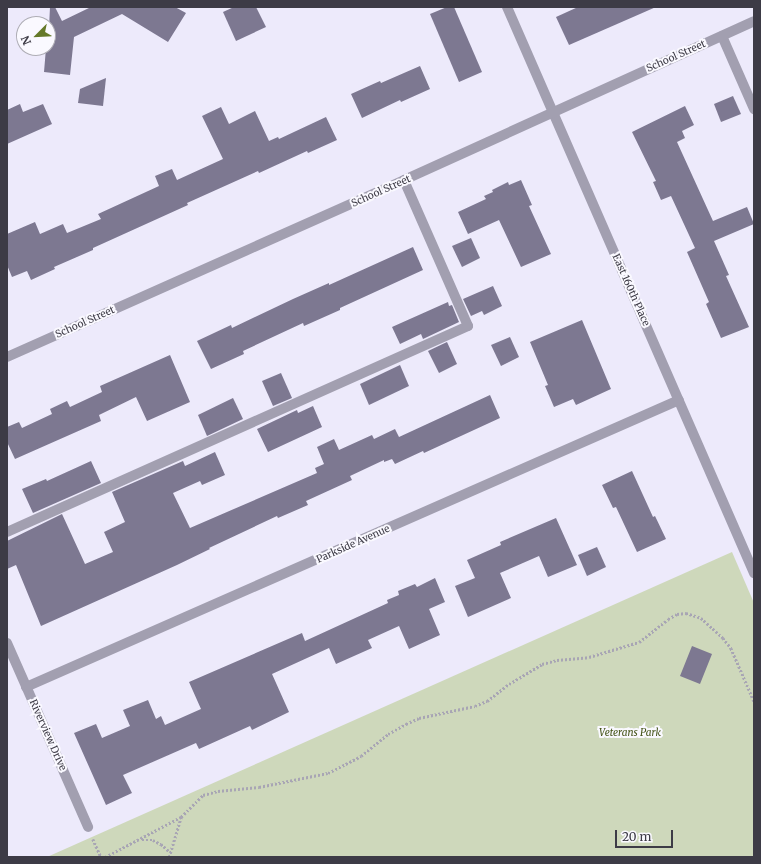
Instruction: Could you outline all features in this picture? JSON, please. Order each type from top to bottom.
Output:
[{"type":"street","name":"East 160th Place","points":[[507,7],[754,573]]},
{"type":"street","name":"School Street","points":[[7,357],[404,180],[754,21]]},
{"type":"street","points":[[722,36],[754,109]]},
{"type":"street","points":[[7,532],[468,326],[404,180]]},
{"type":"street","name":"Parkside Avenue","points":[[26,687],[679,400]]},
{"type":"street","name":"Riverview Drive","points":[[7,643],[88,827]]},
{"type":"path","points":[[169,857],[181,817],[194,801],[203,795],[218,791],[259,787],[328,774],[361,756],[388,734],[419,718],[481,704],[527,672],[542,664],[558,660],[589,657],[639,642],[668,619],[677,614],[686,612],[701,618],[723,638],[731,648],[754,701]]},
{"type":"path","points":[[105,857],[181,817]]},
{"type":"path","points":[[88,827],[101,857]]},
{"type":"path","points":[[139,840],[153,840],[161,844],[170,852]]},
{"type":"green space","name":"Veterans Park","points":[[732,552],[754,603],[754,857],[47,857]]},
{"type":"building","points":[[50,7],[55,7],[62,21],[91,7],[175,7],[186,13],[168,42],[122,14],[74,37],[70,75],[44,72],[45,56],[56,56],[56,16],[50,16]]},
{"type":"building","points":[[234,7],[256,7],[266,27],[236,41],[223,12]]},
{"type":"building","points":[[447,7],[454,7],[482,72],[459,82],[430,14]]},
{"type":"building","points":[[578,7],[656,7],[569,45],[556,17]]},
{"type":"building","points":[[420,66],[430,89],[401,102],[400,100],[362,118],[351,94]]},
{"type":"building","points":[[106,78],[103,106],[78,103],[80,89]]},
{"type":"building","points":[[733,96],[741,114],[721,122],[714,104]]},
{"type":"building","points":[[20,104],[23,112],[43,104],[52,124],[7,144],[7,110]]},
{"type":"building","points":[[685,106],[694,125],[682,131],[685,138],[677,142],[713,221],[747,207],[754,224],[714,241],[729,275],[726,276],[749,327],[721,338],[706,304],[709,302],[687,252],[695,248],[671,196],[661,200],[653,182],[656,181],[632,132]]},
{"type":"building","points":[[221,107],[229,124],[255,111],[269,141],[278,137],[279,139],[326,117],[337,140],[308,153],[307,151],[259,173],[258,171],[187,203],[188,205],[93,248],[93,250],[54,267],[55,269],[31,280],[27,271],[12,277],[7,265],[7,234],[35,222],[40,234],[63,224],[67,233],[101,219],[98,214],[159,186],[155,176],[172,169],[177,180],[223,159],[202,116]]},
{"type":"building","points":[[521,180],[532,205],[529,206],[551,254],[521,267],[499,220],[468,234],[458,212],[486,199],[484,196],[493,192],[492,190],[508,182],[509,185]]},
{"type":"building","points":[[471,238],[480,258],[462,267],[452,246]]},
{"type":"building","points":[[413,247],[423,270],[340,308],[340,310],[304,326],[303,323],[243,351],[244,354],[211,369],[197,341],[231,325],[232,328],[293,299],[329,283],[329,285]]},
{"type":"building","points":[[493,286],[502,306],[484,315],[482,311],[471,316],[463,299]]},
{"type":"building","points":[[448,302],[449,306],[452,305],[459,322],[423,339],[421,334],[400,344],[392,327]]},
{"type":"building","points":[[582,320],[611,389],[576,405],[573,399],[554,407],[545,386],[548,385],[530,342]]},
{"type":"building","points":[[510,337],[519,357],[501,366],[491,345]]},
{"type":"building","points":[[447,342],[457,364],[439,373],[428,351]]},
{"type":"building","points":[[170,355],[190,402],[147,421],[136,397],[99,415],[101,421],[15,459],[7,442],[7,427],[19,422],[22,428],[52,414],[50,409],[67,401],[70,407],[102,392],[100,386]]},
{"type":"building","points":[[400,365],[409,386],[369,405],[360,384]]},
{"type":"building","points":[[281,373],[292,398],[273,406],[262,381]]},
{"type":"building","points":[[490,395],[500,418],[424,453],[423,451],[395,464],[392,459],[384,462],[384,460],[350,476],[352,480],[306,501],[308,505],[278,518],[277,516],[177,565],[41,626],[16,565],[7,569],[7,541],[62,514],[85,564],[113,552],[104,532],[125,522],[112,492],[183,461],[185,466],[215,452],[225,475],[202,485],[200,481],[173,493],[190,528],[317,473],[315,468],[324,464],[317,447],[334,439],[339,450],[372,435],[374,439],[395,429],[399,437]]},
{"type":"building","points":[[233,398],[243,419],[207,436],[198,415]]},
{"type":"building","points":[[313,406],[322,427],[268,452],[257,429],[297,410],[298,413]]},
{"type":"building","points":[[91,461],[101,483],[33,513],[22,489],[46,479],[47,481]]},
{"type":"building","points":[[632,471],[653,517],[655,516],[666,539],[637,552],[616,507],[613,508],[602,485]]},
{"type":"building","points":[[556,518],[577,565],[548,577],[539,556],[500,573],[511,598],[468,617],[455,586],[475,578],[467,560],[501,545],[500,542]]},
{"type":"building","points":[[597,547],[606,567],[587,576],[578,555]]},
{"type":"building","points":[[435,578],[445,602],[429,609],[440,635],[409,649],[399,626],[368,640],[372,648],[336,664],[329,648],[272,674],[289,712],[252,730],[250,726],[199,749],[196,743],[123,775],[132,793],[106,805],[74,733],[96,724],[102,738],[130,726],[123,710],[148,700],[156,719],[161,716],[165,725],[201,709],[189,682],[302,633],[305,641],[388,603],[387,600],[399,595],[398,591],[415,584],[417,587]]},
{"type":"building","points":[[692,646],[712,654],[700,684],[680,676]]}]
